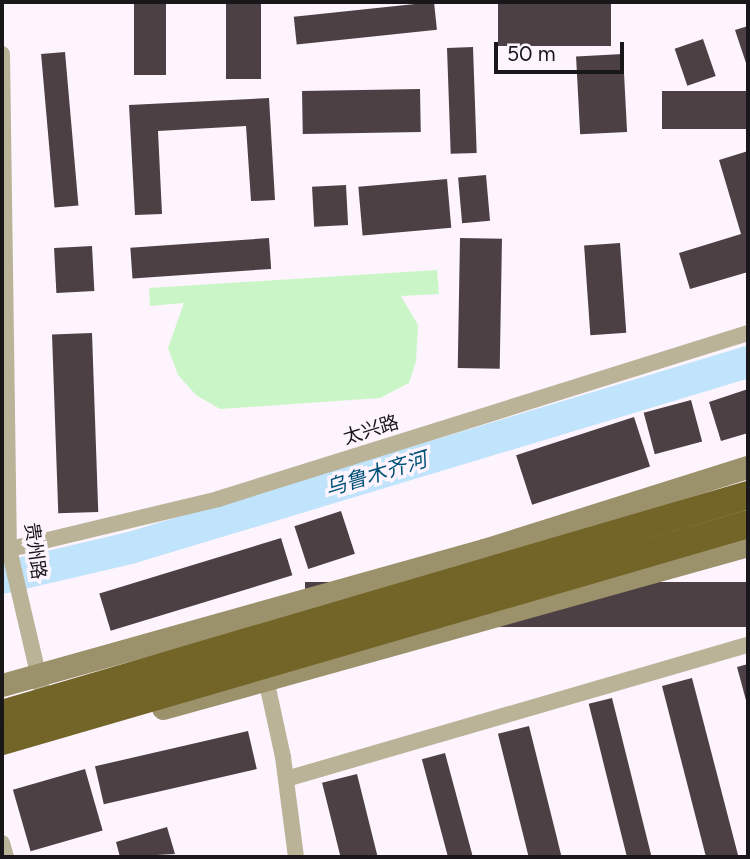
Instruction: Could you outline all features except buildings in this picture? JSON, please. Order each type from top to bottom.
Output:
[{"type":"highway","points":[[2,714],[748,495]]},
{"type":"highway","points":[[2,741],[748,524]]},
{"type":"main road","points":[[2,685],[484,550],[748,467]]},
{"type":"main road","points":[[2,754],[748,545]]},
{"type":"street","name":"贵州路","points":[[2,54],[7,552],[20,593],[54,739]]},
{"type":"street","name":"太兴路","points":[[7,552],[218,499],[748,333]]},
{"type":"street","points":[[286,779],[748,645]]},
{"type":"street","points":[[267,679],[286,779],[296,857]]},
{"type":"street","points":[[2,843],[6,857]]},
{"type":"green space","points":[[437,270],[439,294],[401,296],[418,325],[416,361],[409,383],[380,398],[220,409],[196,395],[178,375],[168,348],[184,303],[150,306],[149,288]]},
{"type":"waterway","name":"乌鲁木齐河","points":[[2,578],[130,548],[748,362]]}]
